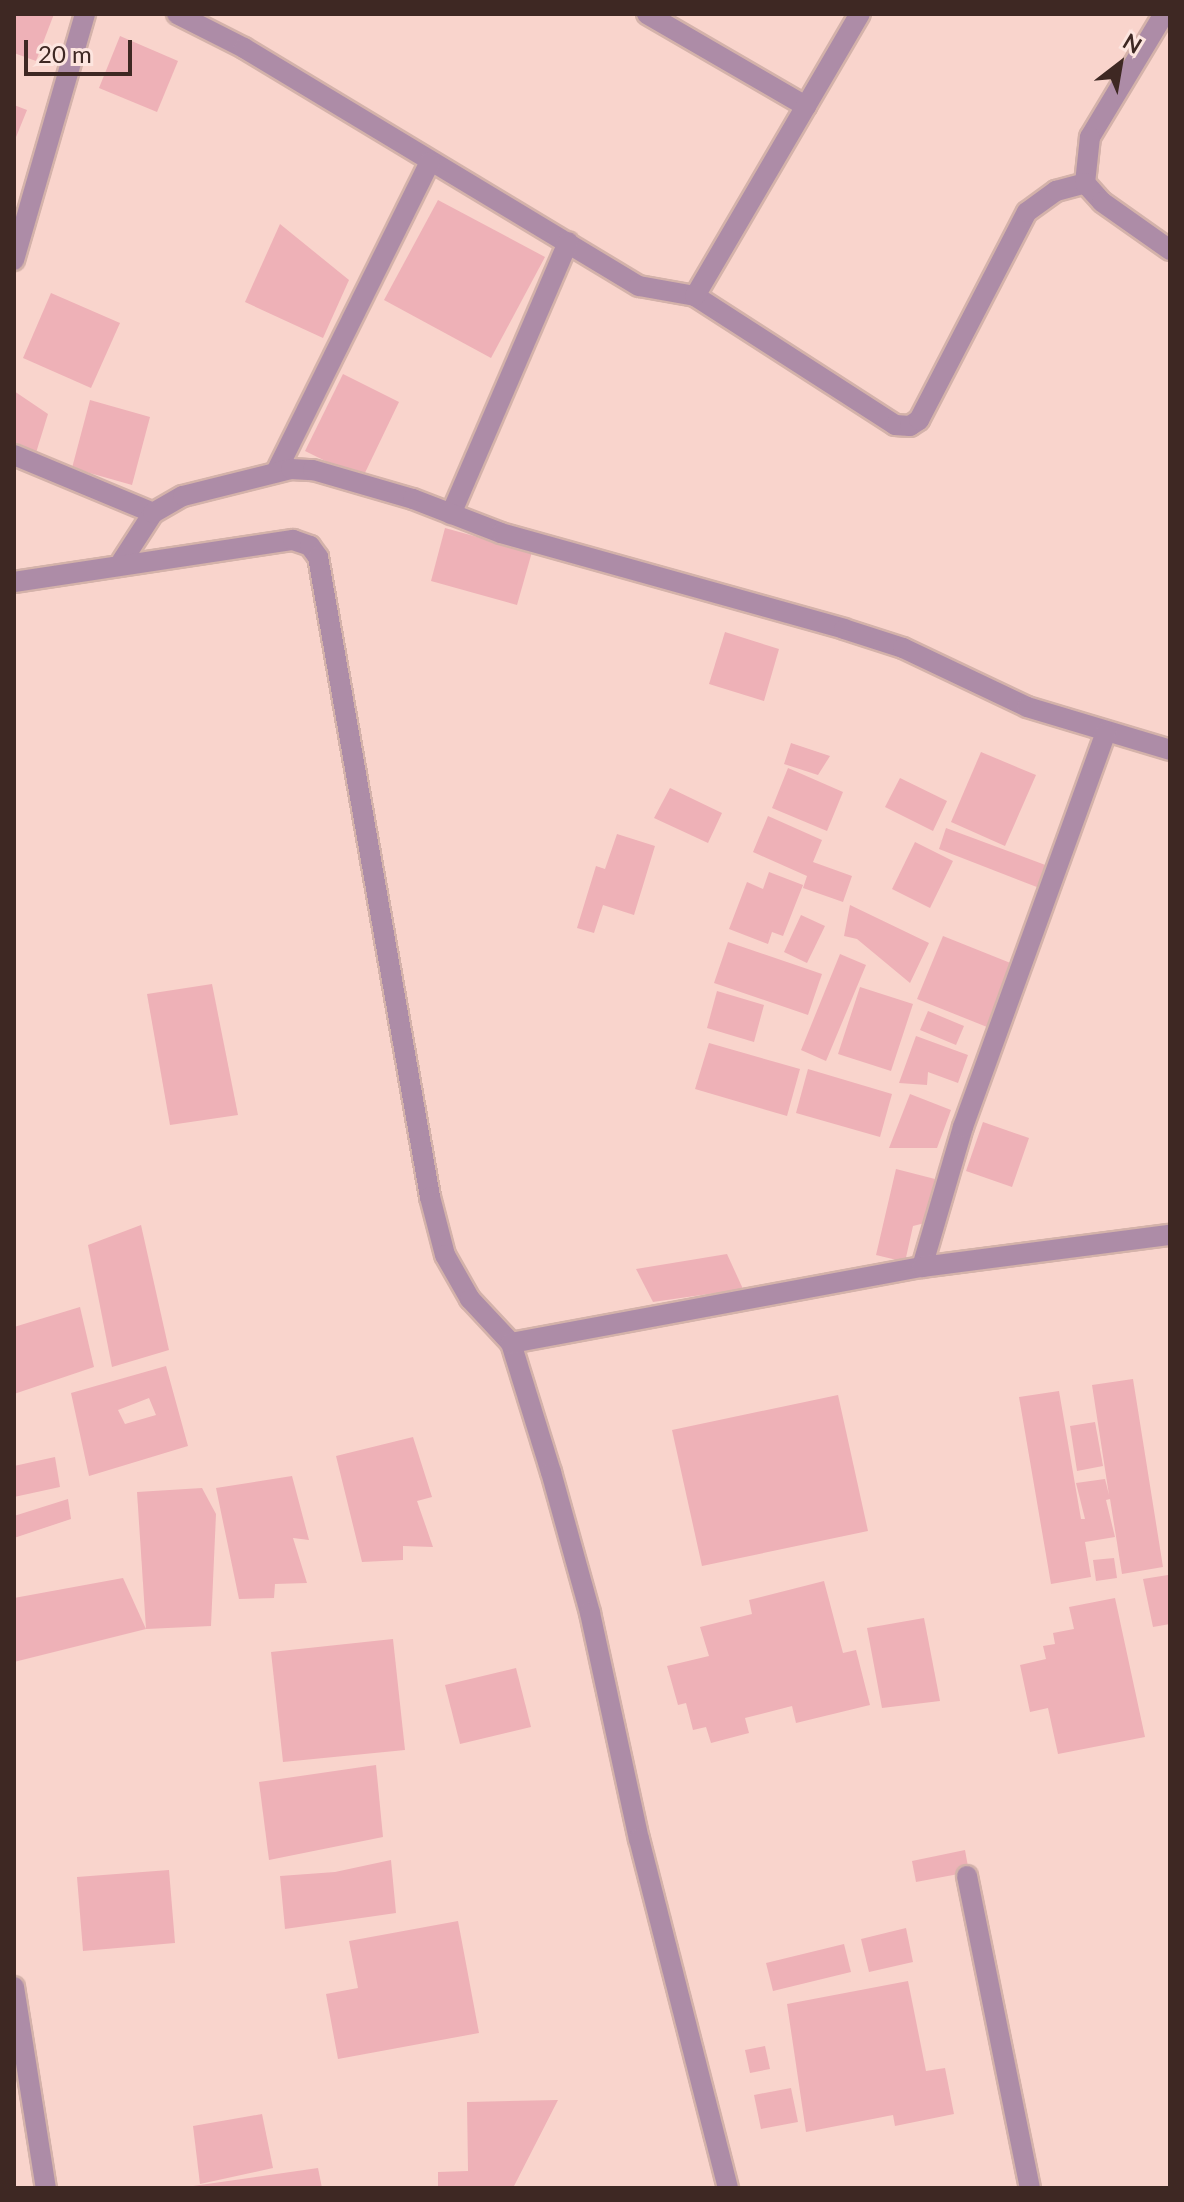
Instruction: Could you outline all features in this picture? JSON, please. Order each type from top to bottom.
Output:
[{"type":"street","points":[[14,260],[85,14]]},
{"type":"street","points":[[177,14],[244,48],[639,286],[695,296],[895,425],[910,426],[928,404],[1027,212],[1056,191],[1085,183]]},
{"type":"street","points":[[647,14],[806,106]]},
{"type":"street","points":[[695,296],[860,14]]},
{"type":"street","points":[[1164,14],[1090,137],[1085,183],[1102,202],[1170,250]]},
{"type":"street","points":[[276,472],[430,162]]},
{"type":"street","points":[[451,514],[568,242]]},
{"type":"street","points":[[14,455],[153,513]]},
{"type":"street","points":[[122,561],[153,513],[183,496],[276,472],[313,470],[501,533],[903,648],[1027,707],[1170,750]]},
{"type":"street","points":[[14,582],[122,561],[293,540],[310,546],[318,557],[430,1197],[445,1255],[470,1299],[511,1343],[590,1613],[639,1839],[728,2188]]},
{"type":"street","points":[[922,1267],[963,1127],[1106,732]]},
{"type":"street","points":[[511,1343],[922,1267],[1170,1235]]},
{"type":"street","points":[[967,1876],[1030,2188]]},
{"type":"street","points":[[14,1987],[46,2188]]},
{"type":"building","points":[[14,14],[54,14],[36,61],[14,53]]},
{"type":"building","points":[[120,36],[178,61],[157,112],[99,88]]},
{"type":"building","points":[[14,105],[27,110],[14,142]]},
{"type":"building","points":[[438,200],[545,257],[491,358],[384,300]]},
{"type":"building","points":[[280,224],[349,280],[323,338],[245,302]]},
{"type":"building","points":[[51,293],[120,323],[91,388],[23,358]]},
{"type":"building","points":[[343,374],[399,402],[362,479],[305,451]]},
{"type":"building","points":[[14,391],[48,414],[35,456],[14,450]]},
{"type":"building","points":[[90,400],[150,417],[132,485],[72,468]]},
{"type":"building","points":[[445,528],[532,552],[517,605],[431,581]]},
{"type":"building","points":[[725,632],[779,649],[764,701],[709,684]]},
{"type":"building","points":[[791,743],[830,756],[818,775],[784,764]]},
{"type":"building","points":[[981,752],[1036,775],[1005,846],[951,822]]},
{"type":"building","points":[[788,768],[843,792],[827,831],[772,808]]},
{"type":"building","points":[[900,778],[947,801],[933,831],[885,807]]},
{"type":"building","points":[[670,788],[722,813],[708,843],[654,818]]},
{"type":"building","points":[[768,816],[822,840],[813,862],[852,876],[843,902],[803,888],[807,876],[753,852]]},
{"type":"building","points":[[946,828],[1048,866],[1042,889],[939,849]]},
{"type":"building","points":[[617,834],[655,846],[634,915],[603,905],[594,933],[577,928],[596,866],[605,869]]},
{"type":"building","points":[[915,842],[953,861],[930,908],[892,889]]},
{"type":"building","points":[[769,872],[803,885],[783,936],[772,932],[768,944],[729,929],[747,882],[763,889]]},
{"type":"building","points":[[850,905],[929,943],[910,983],[857,939],[844,936]]},
{"type":"building","points":[[801,915],[825,926],[807,963],[784,952]]},
{"type":"building","points":[[943,936],[1013,964],[987,1027],[917,999]]},
{"type":"building","points":[[728,942],[822,974],[808,1015],[714,983]]},
{"type":"building","points":[[840,954],[866,965],[826,1061],[801,1050]]},
{"type":"building","points":[[212,984],[238,1115],[170,1125],[147,994]]},
{"type":"building","points":[[860,987],[913,1004],[891,1071],[838,1054]]},
{"type":"building","points":[[717,991],[764,1005],[754,1042],[707,1028]]},
{"type":"building","points":[[928,1011],[964,1026],[956,1045],[920,1030]]},
{"type":"building","points":[[916,1036],[968,1055],[958,1083],[928,1072],[927,1085],[899,1083]]},
{"type":"building","points":[[709,1043],[800,1069],[787,1116],[695,1089]]},
{"type":"building","points":[[808,1069],[892,1094],[880,1137],[796,1113]]},
{"type":"building","points":[[910,1094],[951,1110],[937,1148],[889,1148]]},
{"type":"building","points":[[983,1122],[1029,1138],[1012,1187],[966,1171]]},
{"type":"building","points":[[896,1169],[935,1179],[925,1223],[913,1226],[905,1262],[876,1255]]},
{"type":"building","points":[[141,1225],[169,1350],[112,1367],[88,1245]]},
{"type":"building","points":[[727,1254],[743,1289],[653,1302],[636,1269]]},
{"type":"building","points":[[80,1307],[94,1367],[14,1394],[14,1327]]},
{"type":"building","points":[[166,1366],[188,1446],[89,1476],[71,1393]],"holes":[[[149,1398],[156,1415],[125,1424],[118,1410]]]},
{"type":"building","points":[[1133,1379],[1163,1567],[1122,1574],[1110,1499],[1106,1500],[1115,1537],[1085,1542],[1091,1577],[1051,1584],[1019,1397],[1059,1391],[1081,1519],[1085,1519],[1076,1483],[1105,1479],[1109,1495],[1092,1385]]},
{"type":"building","points":[[838,1395],[868,1531],[702,1566],[672,1430]]},
{"type":"building","points":[[1095,1422],[1103,1466],[1077,1471],[1070,1426]]},
{"type":"building","points":[[413,1437],[432,1497],[417,1501],[433,1547],[403,1546],[403,1560],[362,1562],[336,1456]]},
{"type":"building","points":[[55,1457],[60,1487],[14,1497],[14,1466]]},
{"type":"building","points":[[292,1476],[309,1540],[293,1538],[307,1583],[275,1584],[274,1598],[239,1599],[216,1488]]},
{"type":"building","points":[[202,1488],[216,1514],[211,1626],[146,1629],[137,1492]]},
{"type":"building","points":[[68,1499],[71,1519],[14,1538],[14,1516]]},
{"type":"building","points":[[1114,1558],[1117,1578],[1096,1581],[1093,1560]]},
{"type":"building","points":[[1168,1575],[1170,1624],[1153,1627],[1143,1579]]},
{"type":"building","points":[[123,1578],[146,1629],[14,1662],[14,1598]]},
{"type":"building","points":[[824,1581],[843,1653],[856,1650],[870,1705],[796,1723],[792,1706],[745,1718],[749,1733],[711,1743],[706,1727],[693,1730],[686,1703],[678,1705],[667,1666],[709,1656],[700,1627],[752,1614],[749,1600]]},
{"type":"building","points":[[1115,1598],[1145,1737],[1058,1754],[1048,1708],[1030,1712],[1020,1665],[1046,1659],[1043,1646],[1055,1644],[1053,1633],[1074,1629],[1069,1607]]},
{"type":"building","points":[[924,1618],[940,1701],[882,1708],[867,1628]]},
{"type":"building","points":[[393,1639],[405,1750],[283,1762],[271,1652]]},
{"type":"building","points":[[516,1668],[531,1727],[460,1744],[445,1685]]},
{"type":"building","points":[[376,1765],[383,1837],[269,1860],[259,1782]]},
{"type":"building","points":[[965,1850],[969,1872],[916,1882],[912,1861]]},
{"type":"building","points":[[391,1860],[396,1913],[285,1929],[280,1876],[335,1872]]},
{"type":"building","points":[[169,1870],[175,1943],[83,1951],[77,1877]]},
{"type":"building","points":[[458,1921],[479,2033],[338,2059],[326,1994],[358,1988],[349,1941]]},
{"type":"building","points":[[906,1928],[913,1962],[869,1972],[861,1939]]},
{"type":"building","points":[[844,1944],[851,1972],[773,1991],[766,1963]]},
{"type":"building","points":[[908,1981],[926,2071],[945,2068],[954,2114],[895,2126],[893,2115],[806,2132],[787,2004]]},
{"type":"building","points":[[765,2046],[770,2069],[750,2073],[745,2050]]},
{"type":"building","points":[[791,2088],[798,2122],[761,2129],[754,2095]]},
{"type":"building","points":[[558,2100],[513,2188],[438,2188],[438,2172],[468,2171],[467,2102]]},
{"type":"building","points":[[262,2114],[273,2168],[200,2184],[193,2126]]},
{"type":"building","points":[[318,2168],[322,2188],[193,2188],[193,2186]]}]
